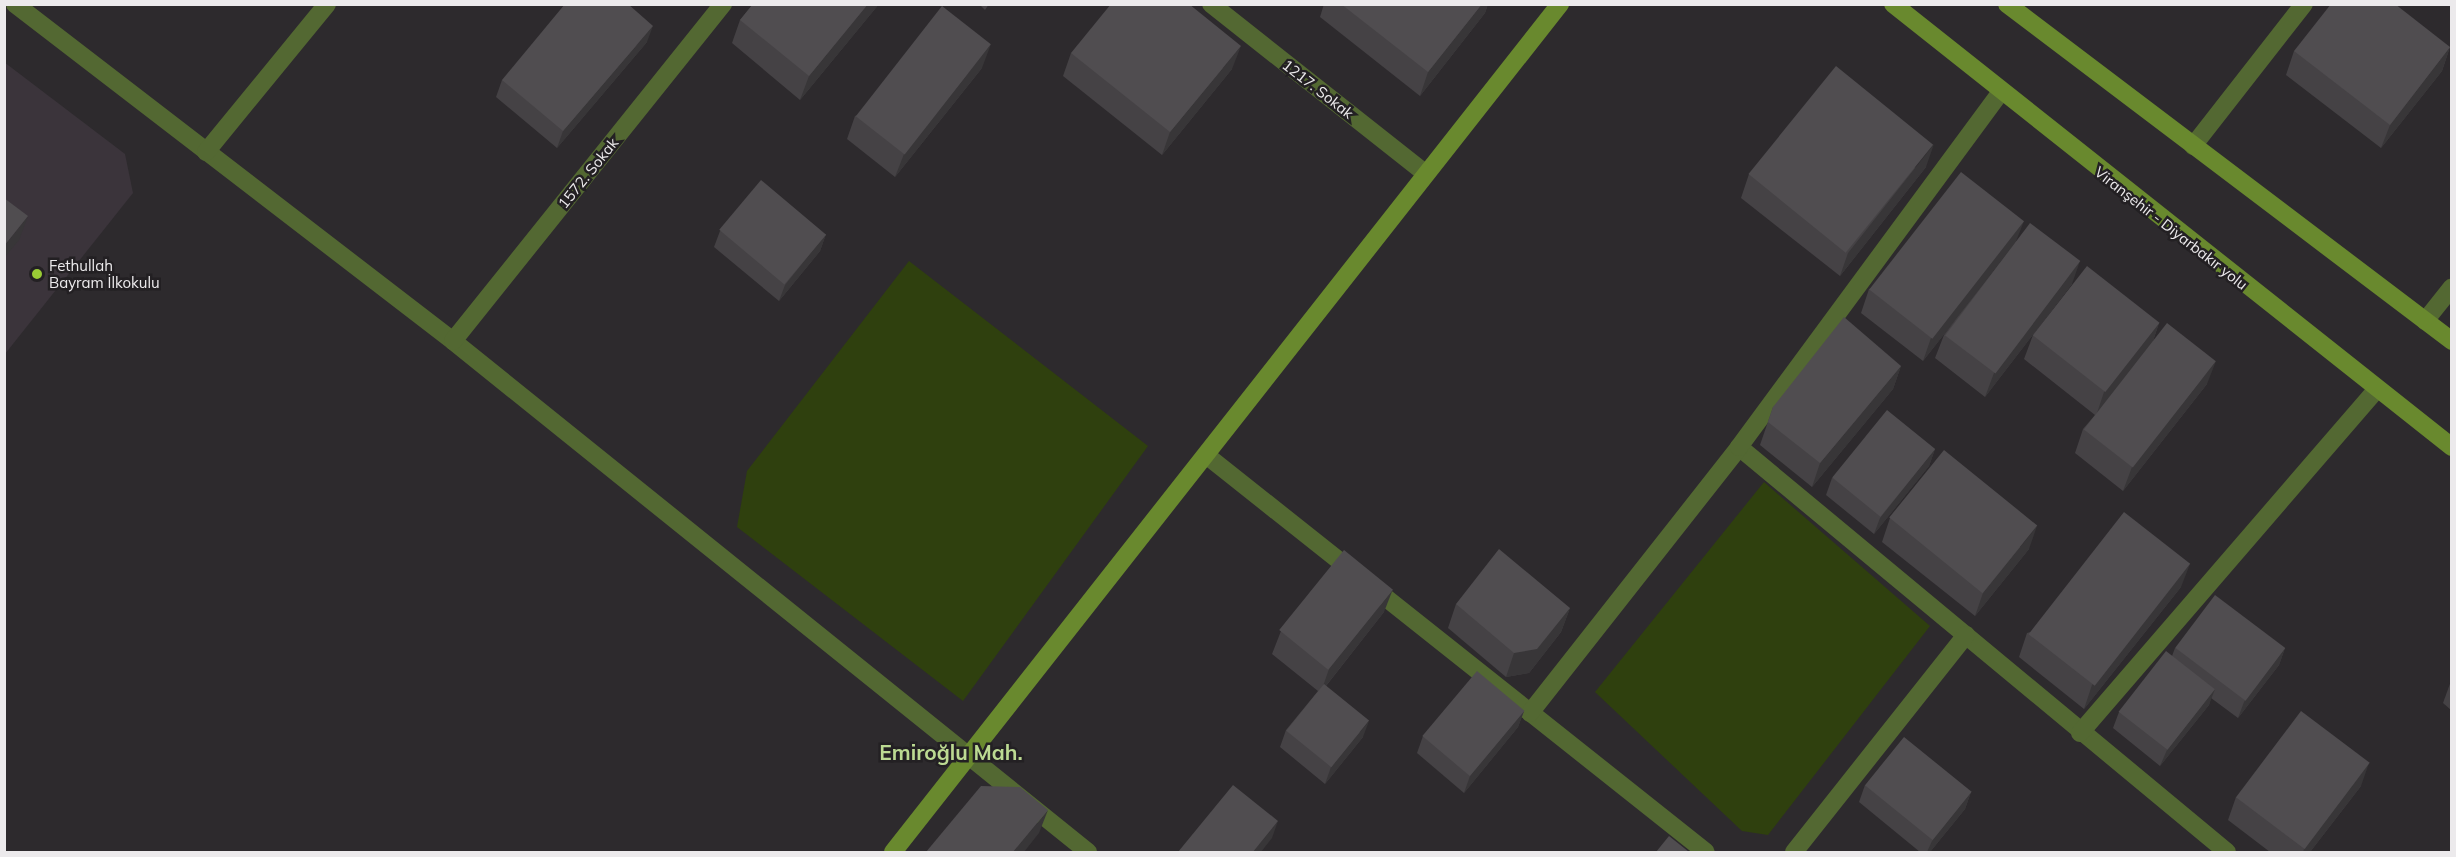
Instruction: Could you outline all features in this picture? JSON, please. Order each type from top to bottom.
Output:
[{"type":"main road","points":[[892,852],[973,756],[1425,173],[1560,4]]},
{"type":"main road","name":"Viranşehir - Diyarbakır yolu","points":[[1893,4],[2451,447]]},
{"type":"main road","points":[[2007,4],[2451,341]]},
{"type":"street","points":[[15,4],[453,341],[973,756],[1088,852]]},
{"type":"street","points":[[206,152],[327,4]]},
{"type":"street","name":"1572. Sokak","points":[[453,341],[723,4]]},
{"type":"street","name":"1217. Sokak","points":[[1211,4],[1425,173]]},
{"type":"street","points":[[2193,146],[2304,4]]},
{"type":"street","points":[[1530,713],[1739,447],[2001,91]]},
{"type":"street","points":[[2425,321],[2451,287]]},
{"type":"street","points":[[2080,733],[2377,389]]},
{"type":"street","points":[[1739,447],[1966,635],[2080,733],[2227,852]]},
{"type":"street","points":[[1206,455],[1706,852]]},
{"type":"street","points":[[1794,852],[1966,635]]},
{"type":"shaded area","name":"Fethullah Bayram İlkokulu","points":[[4,62],[125,154],[133,193],[5,354]]},
{"type":"green space","points":[[909,261],[1148,446],[963,701],[737,527],[747,471]]},
{"type":"green space","points":[[1764,482],[1930,626],[1768,835],[1742,831],[1595,692]]},
{"type":"building","points":[[565,4],[628,4],[653,26],[563,131],[502,80]]},
{"type":"building","points":[[753,4],[868,4],[809,76],[740,20]]},
{"type":"building","points":[[1111,4],[1189,4],[1241,46],[1170,132],[1071,53]]},
{"type":"building","points":[[1341,4],[1482,4],[1428,72]]},
{"type":"building","points":[[2331,4],[2395,4],[2450,47],[2390,125],[2294,51]]},
{"type":"building","points":[[942,6],[991,44],[905,154],[856,116]]},
{"type":"building","points":[[1836,66],[1933,145],[1846,253],[1749,174]]},
{"type":"building","points":[[1961,172],[2024,221],[1932,339],[1869,289]]},
{"type":"building","points":[[761,180],[826,235],[784,284],[719,230]]},
{"type":"building","points":[[4,198],[28,216],[4,246]]},
{"type":"building","points":[[2030,223],[2080,261],[1995,374],[1945,336]]},
{"type":"building","points":[[2087,266],[2159,323],[2105,392],[2033,335]]},
{"type":"building","points":[[1844,317],[1901,366],[1820,463],[1768,422],[1773,407]]},
{"type":"building","points":[[2167,323],[2216,361],[2133,468],[2084,429]]},
{"type":"building","points":[[1887,410],[1935,449],[1880,517],[1832,478]]},
{"type":"building","points":[[1944,450],[2037,526],[1983,593],[1889,518]]},
{"type":"building","points":[[2124,512],[2190,564],[2095,686],[2029,634]]},
{"type":"building","points":[[1499,549],[1570,608],[1537,649],[1514,653],[1456,604]]},
{"type":"building","points":[[1344,550],[1393,590],[1328,670],[1279,630]]},
{"type":"building","points":[[2215,595],[2285,648],[2246,701],[2175,648]]},
{"type":"building","points":[[2166,651],[2215,689],[2167,750],[2119,712]]},
{"type":"building","points":[[1477,671],[1524,711],[1470,776],[1422,736]]},
{"type":"building","points":[[1324,684],[1369,721],[1331,767],[1286,731]]},
{"type":"building","points":[[2301,711],[2370,763],[2305,849],[2236,797]]},
{"type":"building","points":[[1904,737],[1972,792],[1933,840],[1865,785]]},
{"type":"building","points":[[1233,785],[1278,821],[1253,852],[1178,852]]},
{"type":"building","points":[[981,786],[1020,787],[1048,810],[1013,852],[926,852]]},
{"type":"building","points":[[1669,836],[1689,852],[1656,852]]},
{"type":"place","name":"Fethullah Bayram İlkokulu","points":[[37,274]]},
{"type":"district","name":"Emiroğlu Mah.","points":[[951,752]]}]
